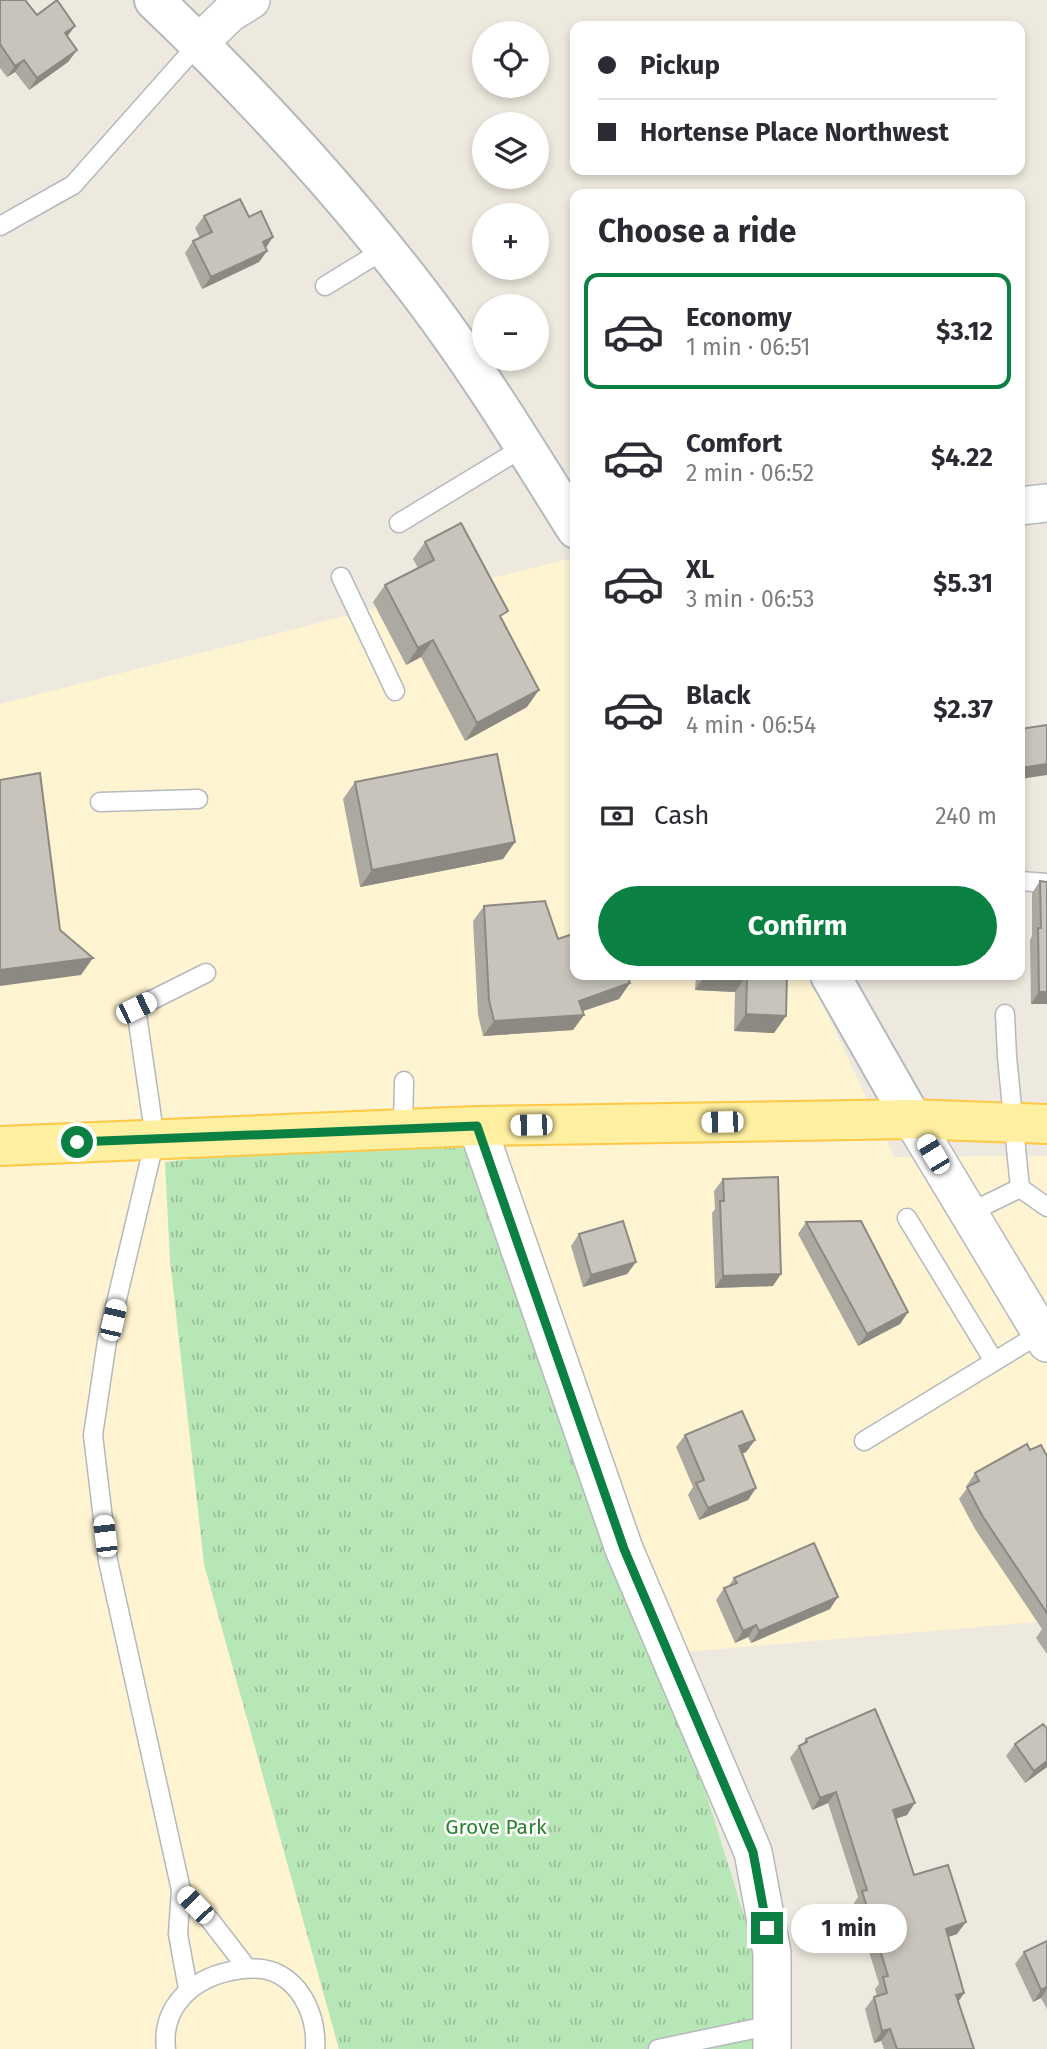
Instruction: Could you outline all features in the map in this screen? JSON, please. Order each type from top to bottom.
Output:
[{"type":"main road","points":[[0,1146],[477,1126],[912,1119],[1030,1123]]},
{"type":"street","points":[[154,0],[308,157],[385,249],[498,404],[570,520]]},
{"type":"street","points":[[199,43],[230,13],[251,0]]},
{"type":"street","points":[[1025,505],[1047,503]]},
{"type":"street","points":[[833,980],[912,1119],[1044,1338]]},
{"type":"street","points":[[477,1126],[624,1549],[753,1852],[772,1953],[772,2037]]},
{"type":"lane","points":[[0,226],[73,185],[199,43]]},
{"type":"lane","points":[[325,286],[385,249]]},
{"type":"lane","points":[[399,523],[524,447]]},
{"type":"lane","points":[[341,577],[395,691]]},
{"type":"lane","points":[[100,802],[198,799]]},
{"type":"lane","points":[[1025,881],[1047,883]]},
{"type":"lane","points":[[188,1989],[178,1934],[181,1890],[108,1561],[93,1435],[107,1341],[155,1139],[136,1008],[206,973]]},
{"type":"lane","points":[[1005,1014],[1007,1057],[1030,1123],[1020,1188]]},
{"type":"lane","points":[[403,1129],[404,1081]]},
{"type":"lane","points":[[969,1213],[1020,1188]]},
{"type":"lane","points":[[1020,1188],[1047,1207]]},
{"type":"lane","points":[[907,1218],[994,1361]]},
{"type":"lane","points":[[864,1441],[994,1361],[1044,1338]]},
{"type":"lane","points":[[181,1890],[210,1920],[247,1968]]},
{"type":"lane","points":[[166,2049],[164,2036],[169,2013],[188,1989],[216,1974],[247,1968],[274,1972],[294,1987],[309,2008],[316,2032],[315,2049]]},
{"type":"lane","points":[[658,2049],[772,2037]]},
{"type":"shaded area","points":[[570,559],[570,980],[811,980],[894,1157],[1047,1156],[1047,1621],[663,1654],[166,1162],[170,1260],[204,1564],[339,2049],[0,2049],[0,704]]},
{"type":"green space","name":"Grove Park","points":[[498,1125],[761,1970],[765,2049],[339,2049],[204,1564],[170,1260],[165,1162]]},
{"type":"building","points":[[0,0],[25,0],[37,15],[57,0],[75,26],[65,33],[77,50],[37,78],[24,60],[15,66],[0,44]]},
{"type":"building","points":[[240,199],[249,217],[261,211],[273,237],[263,242],[267,251],[211,277],[193,241],[212,232],[204,216]]},
{"type":"building","points":[[461,523],[508,611],[500,616],[539,690],[477,723],[433,640],[418,648],[385,585],[434,560],[425,542]]},
{"type":"building","points":[[1047,725],[1047,764],[1025,767],[1025,728]]},
{"type":"building","points":[[497,754],[515,842],[372,870],[355,782]]},
{"type":"building","points":[[40,773],[60,930],[93,958],[0,970],[0,780]]},
{"type":"building","points":[[1040,881],[1047,882],[1047,992],[1039,992]]},
{"type":"building","points":[[545,901],[558,939],[570,935],[570,980],[629,980],[630,983],[579,1001],[584,1015],[494,1021],[489,1000],[484,906]]},
{"type":"building","points":[[747,980],[787,980],[786,1016],[746,1014]]},
{"type":"building","points":[[778,1177],[781,1274],[723,1276],[720,1201],[724,1201],[723,1179]]},
{"type":"building","points":[[623,1221],[636,1262],[591,1275],[579,1234]]},
{"type":"building","points":[[861,1221],[908,1312],[867,1334],[806,1222]]},
{"type":"building","points":[[742,1411],[755,1440],[739,1446],[756,1488],[708,1508],[696,1483],[704,1480],[685,1435]]},
{"type":"building","points":[[1027,1444],[1030,1450],[1041,1445],[1047,1456],[1047,1613],[983,1517],[967,1487],[979,1481],[975,1473]]},
{"type":"building","points":[[814,1543],[838,1597],[759,1631],[756,1625],[743,1631],[724,1588],[737,1583],[734,1578]]},
{"type":"building","points":[[875,1709],[915,1803],[893,1810],[914,1875],[948,1865],[966,1922],[946,1929],[964,1993],[956,1995],[974,2049],[897,2049],[890,2029],[882,2031],[874,1997],[887,1993],[883,1977],[888,1976],[862,1891],[867,1890],[836,1792],[820,1798],[799,1746],[807,1742],[806,1739]]},
{"type":"building","points":[[1043,1724],[1047,1729],[1047,1761],[1034,1771],[1015,1744]]},
{"type":"building","points":[[1047,1941],[1047,1987],[1041,1990],[1024,1952]]},
{"type":"route","points":[[77,1142],[477,1126],[624,1549],[753,1852],[767,1928]]}]
